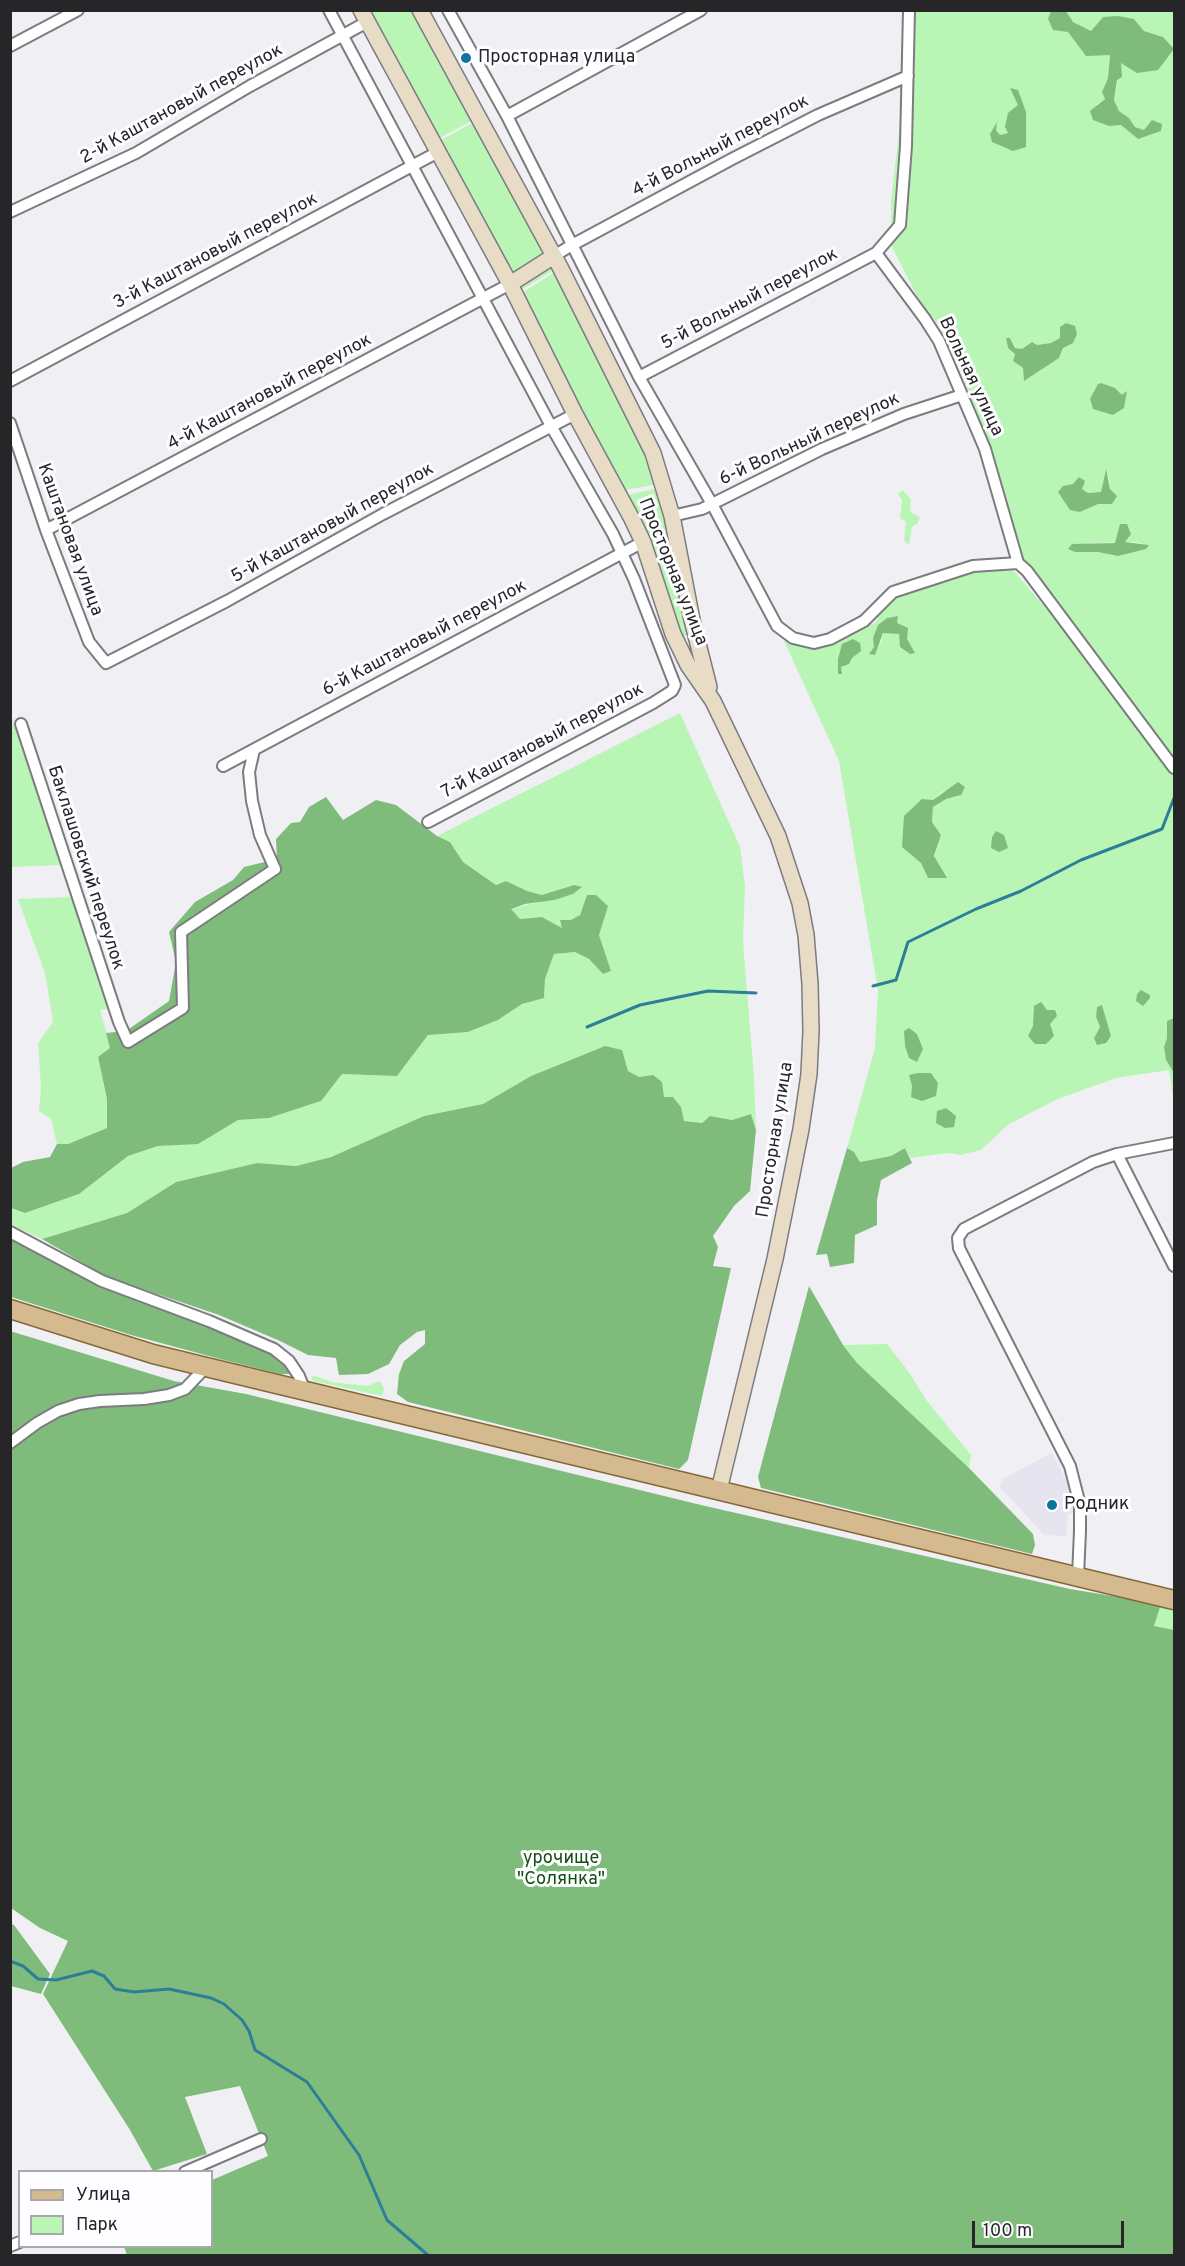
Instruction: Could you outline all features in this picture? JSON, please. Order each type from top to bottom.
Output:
[{"type":"main road","name":"Просторная улица","points":[[420,10],[554,256],[654,453],[672,516],[696,639],[713,701]]},
{"type":"main road","name":"Просторная улица","points":[[364,16],[510,284],[575,414],[620,494],[643,542],[663,608],[679,647],[688,665],[713,701],[778,836],[800,903],[806,935],[810,984],[811,1031],[808,1074],[794,1175],[719,1490]]},
{"type":"main road","points":[[510,284],[554,256]]},
{"type":"main road","points":[[679,647],[684,651],[691,650],[695,646],[696,639]]},
{"type":"main road","points":[[10,1310],[153,1354],[1174,1600]]},
{"type":"street","points":[[10,46],[78,10]]},
{"type":"street","points":[[329,10],[551,426],[622,553]]},
{"type":"street","points":[[448,10],[507,116],[639,377],[712,504],[777,626],[793,638],[814,643],[830,639],[864,621],[893,592],[973,566],[1018,563],[1027,571],[1174,768]]},
{"type":"street","points":[[507,116],[701,10]]},
{"type":"street","points":[[876,253],[900,225],[906,146],[909,10]]},
{"type":"street","name":"2-й Каштановый переулок","points":[[10,212],[136,153],[342,35],[364,16]]},
{"type":"street","name":"4-й Вольный переулок","points":[[554,256],[818,115],[908,76]]},
{"type":"street","name":"3-й Каштановый переулок","points":[[10,381],[438,152]]},
{"type":"street","name":"5-й Вольный переулок","points":[[639,377],[876,253]]},
{"type":"street","name":"Вольная улица","points":[[876,253],[925,318],[939,341],[985,449],[1018,563]]},
{"type":"street","name":"4-й Каштановый переулок","points":[[46,530],[510,284]]},
{"type":"street","name":"6-й Вольный переулок","points":[[672,516],[702,509],[822,449],[904,414],[962,395]]},
{"type":"street","name":"5-й Каштановый переулок","points":[[106,663],[227,601],[383,514],[575,414]]},
{"type":"street","name":"Каштановая улица","points":[[10,423],[46,530],[89,642],[106,663]]},
{"type":"street","name":"6-й Каштановый переулок","points":[[224,766],[643,542]]},
{"type":"street","name":"7-й Каштановый переулок","points":[[428,822],[672,691],[675,685],[622,553]]},
{"type":"street","name":"Баклашовский переулок","points":[[21,724],[119,1022],[128,1042],[183,1008],[182,932],[275,869],[260,835],[252,801],[249,772],[254,750]]},
{"type":"street","points":[[1073,1575],[1080,1531],[1080,1505],[1070,1466],[959,1248],[958,1238],[964,1229],[1070,1173],[1117,1154],[1174,1143]]},
{"type":"street","points":[[1117,1154],[1174,1266]]},
{"type":"street","points":[[10,1232],[102,1281],[209,1321],[274,1349],[289,1361],[305,1391]]},
{"type":"street","points":[[10,1443],[58,1411],[79,1404],[144,1399],[169,1395],[185,1389],[206,1367]]},
{"type":"street","points":[[190,2170],[261,2139]]},
{"type":"shaded area","points":[[1052,1453],[1075,1497],[1076,1510],[1068,1515],[1066,1537],[1048,1534],[1045,1536],[999,1486],[1004,1478]]},
{"type":"green space","points":[[368,11],[412,11],[473,120],[438,139]]},
{"type":"green space","points":[[915,11],[1051,11],[1048,20],[1068,32],[1086,55],[1110,55],[1108,78],[1102,92],[1105,99],[1096,105],[1109,126],[1121,125],[1138,139],[1152,120],[1144,130],[1135,127],[1129,118],[1119,111],[1114,100],[1121,62],[1163,37],[1144,31],[1134,19],[1103,17],[1091,31],[1073,22],[1066,11],[1174,11],[1174,756],[1026,565],[1018,549],[990,448],[970,394],[940,327],[919,300],[891,245],[891,201],[901,116],[913,54]],"holes":[[[1018,106],[1026,112],[1025,127],[993,142],[996,124],[996,130],[1000,135],[1008,133]],[[1060,327],[1063,348],[1059,358],[1024,381],[1023,368],[1013,361],[1015,354],[1008,348],[1006,338],[1010,338],[1016,348],[1022,349],[1032,342],[1037,345],[1051,343],[1060,338]],[[1115,388],[1122,395],[1090,399],[1096,391]],[[1105,471],[1109,478],[1112,504],[1098,504],[1080,512],[1063,486],[1073,484],[1088,493],[1101,492]],[[1137,542],[1148,546],[1118,556],[1098,552],[1075,552],[1090,543]]]},
{"type":"green space","points":[[1051,11],[1066,11],[1073,22],[1091,31],[1103,17],[1118,16],[1134,19],[1144,31],[1163,37],[1174,49],[1158,70],[1137,73],[1121,63],[1122,77],[1117,80],[1114,100],[1119,111],[1129,118],[1135,127],[1144,130],[1152,120],[1162,124],[1161,131],[1138,139],[1121,125],[1109,126],[1093,120],[1090,111],[1105,99],[1102,92],[1108,78],[1110,55],[1086,56],[1068,32],[1053,30],[1048,19]]},
{"type":"green space","points":[[1010,88],[1018,90],[1026,112],[1026,147],[1013,151],[992,142],[990,134],[997,122],[996,130],[1000,135],[1008,133],[1005,127],[1008,113],[1018,105]]},
{"type":"green space","points":[[474,122],[544,252],[515,272],[509,270],[439,141]]},
{"type":"green space","points":[[550,267],[554,270],[521,290],[520,286]]},
{"type":"green space","points":[[555,272],[646,455],[657,484],[626,490],[582,411],[522,293]]},
{"type":"green space","points":[[1066,323],[1075,326],[1077,334],[1073,343],[1063,348],[1059,358],[1024,381],[1023,368],[1013,361],[1015,354],[1008,348],[1006,338],[1010,338],[1015,348],[1022,349],[1032,342],[1037,345],[1051,343],[1060,338],[1060,327]]},
{"type":"green space","points":[[1098,384],[1115,388],[1122,395],[1127,391],[1124,408],[1113,415],[1093,409],[1090,399]]},
{"type":"green space","points":[[1106,469],[1110,489],[1117,496],[1112,504],[1098,504],[1080,512],[1070,510],[1058,492],[1063,486],[1073,484],[1079,477],[1085,481],[1082,489],[1088,493],[1101,492]]},
{"type":"green space","points":[[658,488],[687,634],[684,637],[681,636],[644,528],[628,495]]},
{"type":"green space","points":[[903,490],[911,500],[910,512],[920,517],[918,523],[912,527],[909,545],[904,541],[906,522],[900,518],[902,500],[898,494]]},
{"type":"green space","points":[[1120,524],[1127,524],[1131,534],[1125,542],[1149,545],[1146,549],[1118,556],[1098,552],[1075,552],[1068,549],[1072,544],[1115,543]]},
{"type":"green space","points":[[982,569],[1014,571],[1061,626],[1118,704],[1174,773],[1174,1018],[1167,1022],[1167,1038],[1164,1047],[1166,1060],[1174,1073],[1174,1104],[1169,1070],[1116,1078],[1058,1099],[1009,1124],[981,1150],[960,1155],[948,1153],[911,1158],[905,1148],[891,1156],[860,1162],[854,1152],[847,1148],[875,1048],[878,990],[839,761],[784,641],[806,648],[832,645],[876,622],[882,610],[892,599]],"holes":[[[898,616],[897,623],[910,654],[900,647],[899,633],[883,633],[881,643],[869,654],[874,647],[878,626],[887,618]],[[943,791],[961,795],[946,799],[933,807],[932,822],[941,835],[928,878],[921,863],[933,800]],[[1102,1005],[1110,1036],[1094,1038],[1100,1027],[1096,1017],[1097,1007]]]},
{"type":"green space","points":[[898,616],[897,623],[908,628],[907,639],[915,653],[910,654],[900,647],[899,634],[883,633],[875,655],[869,654],[874,647],[873,638],[878,625],[887,618]]},
{"type":"green space","points":[[853,639],[860,643],[861,651],[852,658],[849,664],[841,667],[842,674],[838,674],[838,659],[842,644]]},
{"type":"green space","points":[[680,713],[740,847],[745,886],[743,942],[756,1130],[751,1114],[732,1120],[710,1116],[702,1123],[684,1121],[681,1107],[674,1098],[664,1097],[653,1075],[639,1077],[628,1071],[605,1046],[531,1076],[483,1104],[424,1116],[331,1157],[296,1166],[257,1163],[176,1182],[127,1213],[42,1239],[11,1225],[11,1208],[25,1213],[79,1194],[128,1156],[158,1146],[198,1143],[238,1120],[269,1118],[321,1101],[342,1074],[397,1076],[428,1035],[468,1032],[498,1020],[522,1004],[544,998],[545,979],[554,954],[575,952],[589,959],[603,974],[611,971],[599,935],[607,906],[587,895],[580,915],[562,928],[542,917],[520,919],[510,909],[573,894],[574,885],[542,895],[506,881],[496,885],[463,862],[450,842],[437,836]]},
{"type":"green space","points":[[11,716],[62,865],[11,867]]},
{"type":"green space","points":[[958,782],[965,787],[961,795],[946,799],[933,807],[932,822],[941,835],[934,856],[947,878],[928,878],[921,863],[902,847],[904,816],[922,799],[933,800]]},
{"type":"green space","points":[[326,797],[343,820],[376,800],[396,805],[437,836],[450,842],[463,862],[496,885],[506,881],[542,895],[574,885],[582,887],[573,894],[554,900],[525,904],[511,909],[520,919],[542,917],[562,928],[560,920],[571,920],[580,915],[587,895],[596,895],[608,906],[599,935],[611,971],[603,974],[589,959],[575,952],[554,954],[545,979],[544,998],[522,1004],[498,1020],[468,1032],[428,1035],[397,1076],[342,1074],[321,1101],[269,1118],[238,1120],[198,1144],[158,1146],[128,1156],[79,1194],[25,1213],[11,1208],[11,1168],[23,1162],[50,1157],[57,1144],[68,1144],[107,1128],[107,1099],[98,1057],[110,1048],[106,1033],[126,1031],[169,1001],[176,962],[169,932],[195,902],[233,880],[244,867],[277,859],[276,839],[291,823],[300,822],[309,807]]},
{"type":"green space","points":[[996,831],[1004,835],[1008,848],[999,852],[991,848],[992,837]]},
{"type":"green space","points":[[73,897],[112,1009],[100,1010],[111,1048],[98,1057],[107,1099],[107,1128],[68,1144],[57,1144],[51,1119],[39,1111],[41,1087],[38,1043],[53,1022],[45,973],[18,899]]},
{"type":"green space","points":[[1141,990],[1150,995],[1143,1006],[1136,1001],[1137,994]]},
{"type":"green space","points":[[1041,1002],[1047,1010],[1055,1010],[1057,1016],[1050,1024],[1054,1036],[1046,1044],[1035,1044],[1028,1036],[1033,1026],[1034,1006]]},
{"type":"green space","points":[[1102,1005],[1111,1036],[1106,1043],[1097,1045],[1094,1038],[1100,1027],[1096,1017],[1097,1007]]},
{"type":"green space","points":[[1174,1018],[1174,1073],[1166,1060],[1164,1047],[1167,1038],[1167,1021]]},
{"type":"green space","points":[[909,1028],[917,1034],[923,1049],[917,1062],[909,1058],[905,1046],[904,1031]]},
{"type":"green space","points":[[605,1046],[622,1050],[628,1071],[639,1077],[653,1075],[662,1082],[664,1097],[673,1097],[681,1107],[684,1121],[702,1123],[710,1116],[732,1120],[751,1114],[756,1130],[750,1191],[734,1206],[713,1236],[718,1247],[713,1266],[731,1268],[688,1460],[679,1469],[408,1402],[397,1394],[399,1374],[404,1361],[425,1344],[425,1330],[417,1332],[400,1345],[389,1364],[368,1374],[339,1375],[336,1358],[308,1355],[219,1315],[107,1277],[42,1239],[127,1213],[176,1182],[257,1163],[296,1166],[331,1157],[424,1116],[483,1104],[531,1076]]},
{"type":"green space","points":[[931,1073],[938,1083],[936,1096],[922,1101],[911,1097],[912,1086],[909,1075]]},
{"type":"green space","points":[[946,1108],[956,1116],[954,1127],[945,1128],[936,1123],[937,1111]]},
{"type":"green space","points":[[847,1148],[854,1152],[860,1162],[891,1156],[905,1148],[912,1163],[881,1180],[877,1200],[877,1225],[855,1235],[854,1263],[830,1267],[827,1254],[816,1255]]},
{"type":"green space","points":[[10,1236],[274,1353],[290,1374],[280,1374],[131,1335],[11,1297]]},
{"type":"green space","points":[[809,1286],[843,1345],[857,1363],[969,1468],[1033,1534],[1035,1545],[1032,1554],[761,1488],[758,1477]]},
{"type":"green space","name":"урочище \"Солянка\"","points":[[10,1331],[174,1381],[246,1394],[701,1505],[1070,1589],[1161,1604],[1154,1626],[1174,1630],[1174,2255],[127,2255],[124,2248],[213,2248],[213,2180],[268,2156],[240,2086],[185,2097],[207,2154],[152,2170],[130,2130],[43,1994],[68,1941],[40,1928],[11,1908]]},
{"type":"green space","points":[[887,1344],[927,1401],[971,1455],[969,1468],[857,1363],[843,1345]]},
{"type":"green space","points":[[315,1376],[332,1382],[367,1386],[380,1381],[384,1389],[382,1396],[313,1381],[311,1377]]},
{"type":"green space","points":[[1161,1604],[1174,1609],[1174,1630],[1154,1626]]},
{"type":"green space","points":[[11,1924],[50,1974],[41,1994],[11,1986]]},
{"type":"waterway","points":[[873,986],[896,980],[908,942],[976,909],[1021,891],[1081,860],[1162,829],[1174,798]]},
{"type":"waterway","points":[[587,1027],[640,1005],[708,991],[756,993]]},
{"type":"waterway","points":[[10,1961],[23,1966],[38,1979],[56,1980],[92,1971],[104,1976],[115,1989],[134,1992],[169,1989],[211,1998],[224,2004],[242,2020],[249,2031],[255,2050],[307,2082],[359,2155],[387,2220],[429,2256]]},
{"type":"place","name":"Просторная улица","points":[[466,58]]},
{"type":"place","name":"Родник","points":[[1052,1505]]}]
